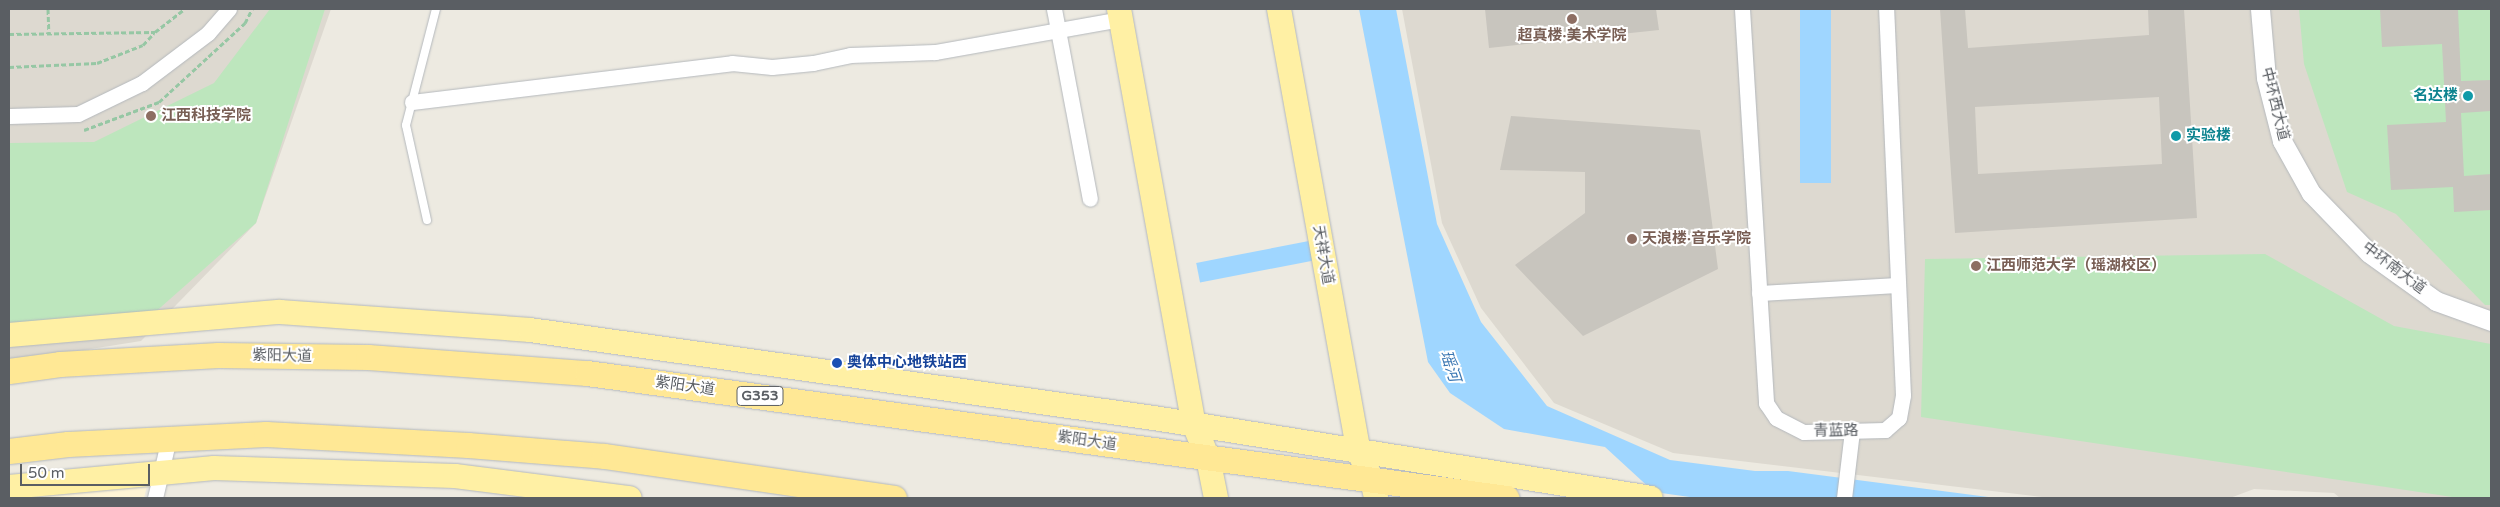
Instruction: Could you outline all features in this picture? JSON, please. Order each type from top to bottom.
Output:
[{"type":"highway","name":"紫阳大道","points":[[9,372],[60,364],[218,354],[368,357],[587,373],[1208,458],[1374,489],[1507,498]]},
{"type":"highway","points":[[9,451],[68,444],[266,434],[468,444],[604,456],[894,498]]},
{"type":"main road","name":"天祥大道","points":[[1279,9],[1358,450],[1374,489]]},
{"type":"main road","points":[[1120,14],[1194,424],[1208,458],[1216,498]]},
{"type":"main road","points":[[9,335],[280,312],[530,330],[1194,424],[1651,498]]},
{"type":"main road","points":[[9,487],[214,468],[455,476],[630,498]]},
{"type":"street","points":[[9,116],[78,114],[142,83],[208,33],[229,9]]},
{"type":"street","points":[[1054,9],[1090,199]]},
{"type":"street","name":"青蓝路","points":[[1742,9],[1766,403],[1776,418],[1804,432],[1885,430],[1899,418],[1903,395],[1886,9]]},
{"type":"street","name":"中环西大道","points":[[2260,9],[2266,78],[2282,141],[2311,193]]},
{"type":"street","points":[[412,102],[732,64],[772,67],[812,64],[850,55],[935,52],[1058,30],[1120,14]]},
{"type":"street","name":"中环南大道","points":[[2311,193],[2369,253],[2436,301],[2491,321]]},
{"type":"street","points":[[1759,293],[1898,285]]},
{"type":"street","points":[[1844,498],[1852,431]]},
{"type":"street","points":[[155,498],[169,438]]},
{"type":"lane","points":[[427,220],[406,125],[436,9]]},
{"type":"path","points":[[48,9],[49,34]]},
{"type":"path","points":[[9,66],[97,63],[143,45],[155,32],[184,9]]},
{"type":"path","points":[[9,34],[155,32]]},
{"type":"shaded area","name":"江西科技学院","points":[[9,9],[331,9],[256,223],[141,341],[9,362]]},
{"type":"shaded area","name":"江西师范大学（瑶湖校区）","points":[[1402,9],[2491,9],[2491,498],[2340,498],[2334,493],[2254,489],[2230,498],[2050,498],[1673,453],[1554,403],[1481,308],[1442,223]]},
{"type":"shaded area","points":[[148,482],[144,498],[20,498]]},
{"type":"green space","name":"江西科技学院","points":[[270,9],[325,9],[256,223],[135,330],[9,347],[9,143],[94,142],[214,83]]},
{"type":"green space","points":[[2299,9],[2491,9],[2491,305],[2485,305],[2396,214],[2347,192],[2304,64]]},
{"type":"green space","points":[[2265,254],[2394,326],[2491,344],[2491,498],[2459,498],[1921,417],[1925,259]]},
{"type":"water","name":"瑶河","points":[[1359,9],[1396,9],[1437,224],[1481,322],[1547,406],[1670,460],[1755,471],[1788,471],[1996,498],[1697,498],[1654,492],[1605,447],[1504,429],[1450,393],[1428,362]]},
{"type":"water","points":[[1800,9],[1831,9],[1831,183],[1800,183]]},
{"type":"water","points":[[1314,240],[1318,260],[1200,283],[1196,263]]},
{"type":"building","name":"超真楼·美术学院","points":[[1485,9],[1656,9],[1659,30],[1489,48]]},
{"type":"building","name":"实验楼","points":[[1940,9],[1965,9],[1968,48],[2149,35],[2148,9],[2184,9],[2197,218],[1955,233]],"holes":[[[2159,97],[2162,164],[1978,174],[1975,107]]]},
{"type":"building","name":"名达楼","points":[[2380,9],[2458,9],[2461,81],[2491,80],[2491,111],[2461,113],[2464,176],[2491,174],[2491,210],[2454,212],[2453,187],[2391,190],[2387,125],[2446,122],[2442,44],[2382,47]]},
{"type":"building","name":"天浪楼·音乐学院","points":[[1511,116],[1700,130],[1718,269],[1583,336],[1515,265],[1585,213],[1585,172],[1500,170]]},
{"type":"place","name":"超真楼·美术学院","points":[[1572,19]]},
{"type":"place","name":"名达楼","points":[[2468,96]]},
{"type":"place","name":"江西科技学院","points":[[151,116]]},
{"type":"place","name":"实验楼","points":[[2176,136]]},
{"type":"place","name":"天浪楼·音乐学院","points":[[1632,239]]},
{"type":"place","name":"江西师范大学（瑶湖校区）","points":[[1976,266]]},
{"type":"place","name":"奥体中心地铁站西","points":[[837,363]]}]
